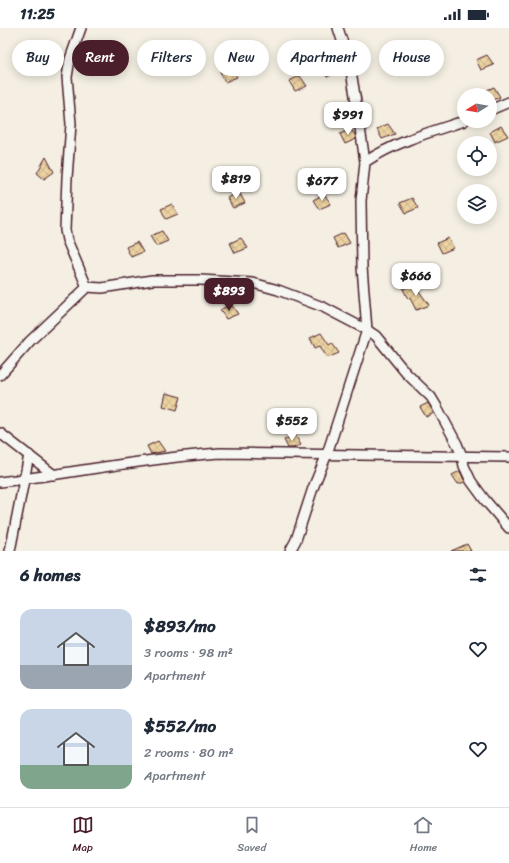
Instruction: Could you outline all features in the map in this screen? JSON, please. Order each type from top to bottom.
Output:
[{"type":"street","points":[[81,28],[70,59],[67,77],[71,124],[65,230],[67,240],[87,287]]},
{"type":"street","points":[[290,551],[296,540],[313,488],[327,454],[367,330],[362,268],[360,201],[365,162],[350,66],[338,28]]},
{"type":"street","points":[[497,107],[509,102]]},
{"type":"street","points":[[365,162],[378,153],[408,140],[457,123]]},
{"type":"street","points":[[0,375],[30,341],[87,287],[102,288],[152,280],[200,280],[253,283],[278,290],[323,307],[376,336],[406,373],[431,398],[462,456],[464,466],[471,481],[509,528]]},
{"type":"street","points":[[0,433],[54,475]]},
{"type":"street","points":[[0,482],[180,455],[220,452],[509,457]]},
{"type":"street","points":[[10,551],[29,455]]},
{"type":"building","points":[[487,55],[494,65],[481,70],[476,60]]},
{"type":"building","points":[[222,76],[237,77],[225,82]]},
{"type":"building","points":[[300,76],[307,86],[295,91],[289,81]]},
{"type":"building","points":[[388,124],[395,134],[382,139],[377,129]]},
{"type":"building","points":[[501,126],[508,136],[497,141],[497,136],[492,136],[490,132]]},
{"type":"building","points":[[351,129],[356,139],[345,144],[340,134]]},
{"type":"building","points":[[46,157],[54,172],[44,179],[37,173]]},
{"type":"building","points":[[336,175],[343,185],[330,191],[325,181]]},
{"type":"building","points":[[239,192],[245,203],[233,208],[227,198]]},
{"type":"building","points":[[324,194],[331,204],[319,209],[313,200]]},
{"type":"building","points":[[412,198],[418,208],[406,213],[400,203]]},
{"type":"building","points":[[172,204],[178,214],[166,219],[161,209]]},
{"type":"building","points":[[162,231],[168,241],[156,246],[150,236]]},
{"type":"building","points":[[344,233],[350,243],[338,248],[333,238]]},
{"type":"building","points":[[241,238],[248,248],[235,253],[230,243]]},
{"type":"building","points":[[448,238],[454,248],[442,253],[437,243]]},
{"type":"building","points":[[137,242],[143,252],[131,257],[126,247]]},
{"type":"building","points":[[414,284],[429,305],[416,310],[410,298],[408,299],[403,289]]},
{"type":"building","points":[[231,304],[238,314],[226,319],[220,310]]},
{"type":"building","points":[[321,333],[329,345],[332,343],[339,353],[327,358],[320,346],[315,348],[310,338]]},
{"type":"building","points":[[166,393],[181,397],[177,410],[163,406]]},
{"type":"building","points":[[428,403],[434,413],[426,417],[420,407]]},
{"type":"building","points":[[295,435],[301,445],[288,448],[284,440]]},
{"type":"building","points":[[158,441],[165,451],[151,454],[147,446]]},
{"type":"building","points":[[460,471],[465,482],[458,484],[452,475]]},
{"type":"building","points":[[467,544],[471,551],[451,551]]}]
